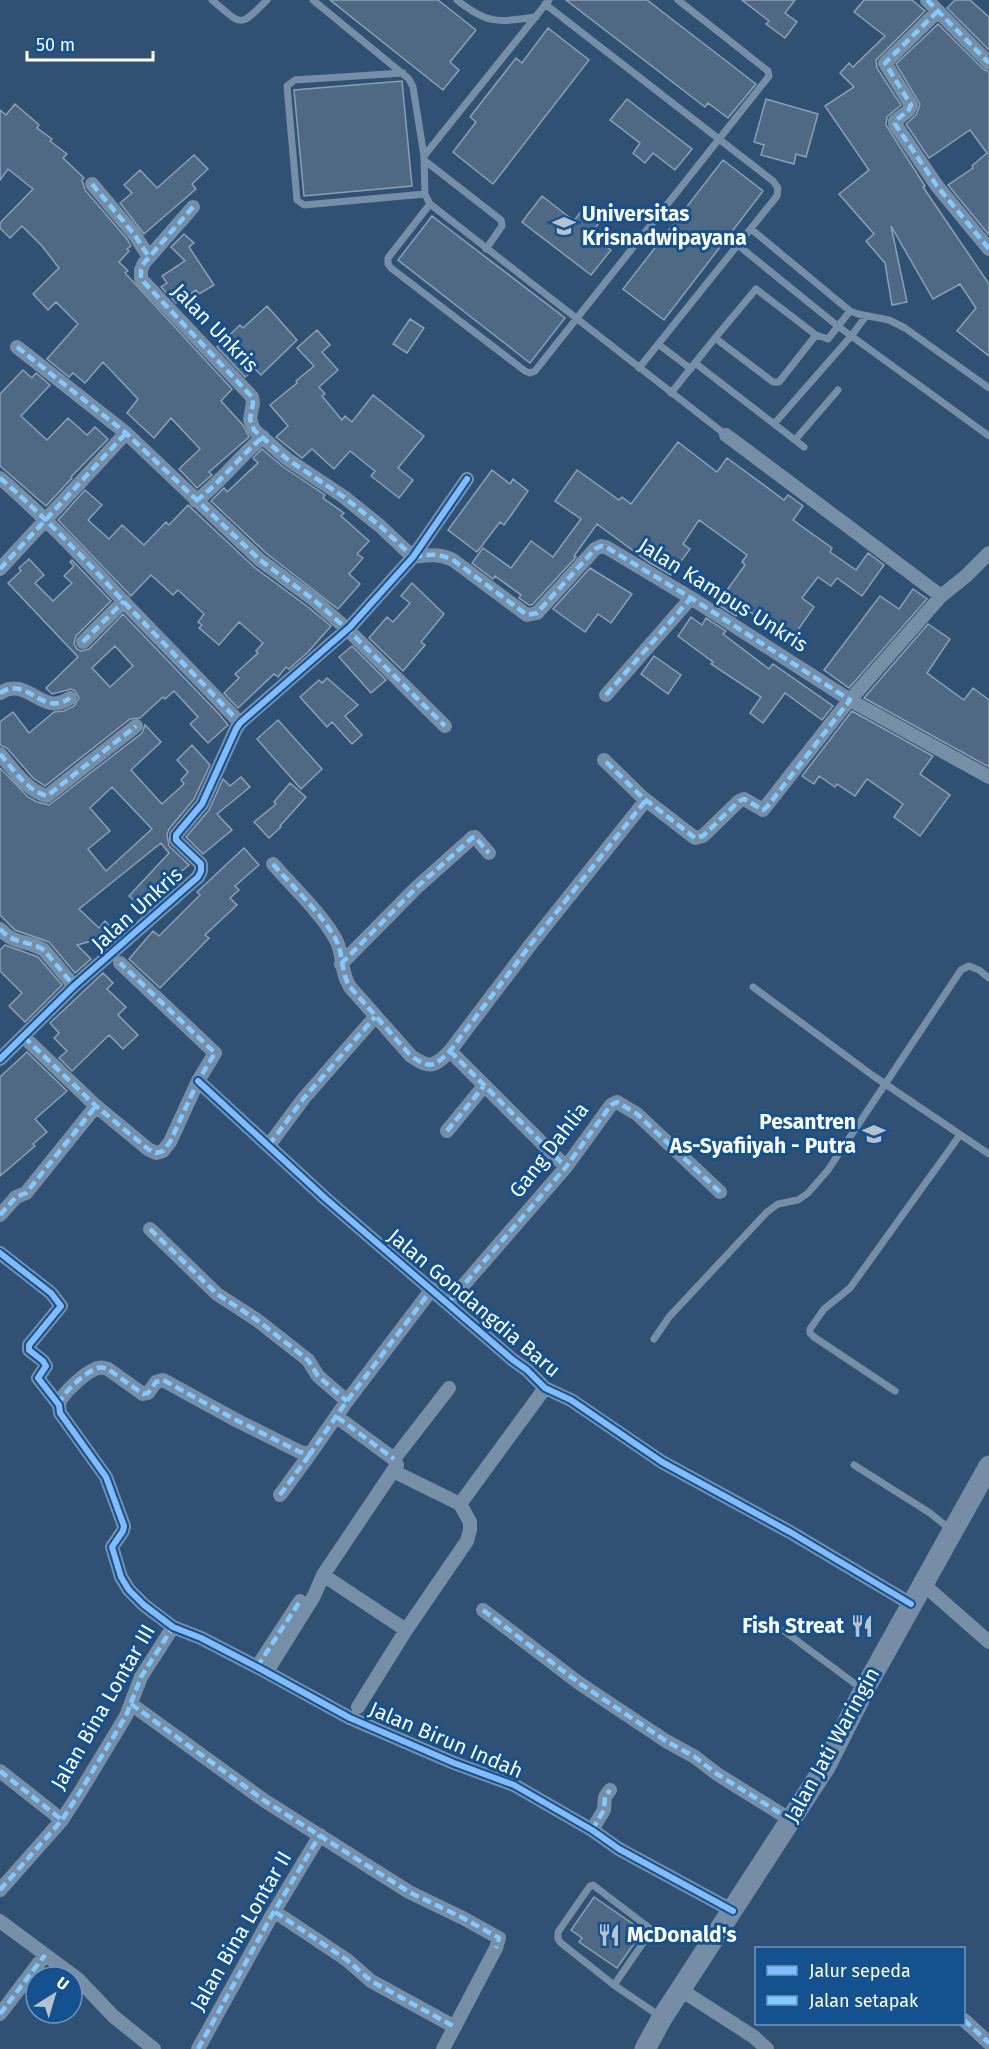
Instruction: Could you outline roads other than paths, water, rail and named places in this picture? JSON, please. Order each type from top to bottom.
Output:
[{"type":"main road","name":"Jalan Jati Waringin","points":[[645,2049],[662,2018],[825,1767],[864,1690],[989,1466]]},
{"type":"street","points":[[927,0],[989,63]]},
{"type":"street","points":[[938,11],[885,63],[911,105],[909,110],[895,120],[895,124],[937,186],[989,249]]},
{"type":"street","points":[[92,184],[134,234],[149,256],[193,207]]},
{"type":"street","name":"Jalan Unkris","points":[[0,1059],[74,986],[198,877],[201,864],[176,840],[176,835],[202,804],[240,723],[347,629],[413,557],[381,526],[344,497],[287,459],[251,425],[252,397],[141,279],[141,270],[149,256]]},
{"type":"street","points":[[17,347],[126,433],[260,560],[314,600],[347,629],[445,726]]},
{"type":"street","points":[[0,569],[126,433]]},
{"type":"street","points":[[726,435],[941,596]]},
{"type":"street","points":[[196,501],[211,490],[247,450],[263,437]]},
{"type":"street","points":[[0,478],[45,519],[240,723]]},
{"type":"street","points":[[413,557],[467,479]]},
{"type":"street","name":"Jalan Kampus Unkris","points":[[413,557],[442,555],[453,560],[527,615],[537,613],[595,549],[601,546],[619,554],[691,598],[850,700],[989,777]]},
{"type":"street","points":[[604,760],[646,800],[695,838],[703,836],[739,801],[744,799],[763,810],[850,700],[941,596],[989,554]]},
{"type":"street","points":[[606,695],[691,598]]},
{"type":"street","points":[[83,642],[124,601]]},
{"type":"street","points":[[0,693],[7,688],[22,688],[50,704],[62,704],[70,698]]},
{"type":"street","points":[[0,754],[30,787],[39,794],[47,796],[136,726]]},
{"type":"street","points":[[273,864],[334,936],[340,951],[344,978],[350,987],[411,1056],[423,1064],[437,1064],[450,1052],[531,944],[646,800]]},
{"type":"street","points":[[341,964],[416,888],[472,838],[478,839],[489,853]]},
{"type":"street","points":[[0,928],[13,940],[38,946],[44,950],[74,986]]},
{"type":"street","points":[[24,1037],[96,1106],[148,1149],[156,1153],[163,1151],[170,1142],[198,1080],[215,1053],[120,963]]},
{"type":"street","points":[[269,1145],[304,1098],[375,1017]]},
{"type":"street","points":[[450,1052],[566,1167]]},
{"type":"street","name":"Jalan Gondangdia Baru","points":[[198,1080],[326,1199],[527,1370],[545,1388],[571,1400],[662,1462],[790,1532],[911,1604]]},
{"type":"street","points":[[447,1131],[484,1086]]},
{"type":"street","name":"Gang Dahlia","points":[[448,1303],[566,1167],[611,1105],[617,1102],[637,1114],[720,1192]]},
{"type":"street","points":[[0,1215],[16,1197],[26,1193],[96,1106]]},
{"type":"street","points":[[150,1228],[217,1294],[257,1320],[308,1360],[318,1376],[347,1401]]},
{"type":"street","points":[[0,1253],[51,1293],[61,1306],[29,1345],[29,1350],[46,1366],[38,1378],[58,1405]]},
{"type":"street","points":[[280,1495],[347,1401],[432,1290]]},
{"type":"street","points":[[58,1405],[60,1398],[94,1369],[101,1367],[108,1369],[143,1394],[148,1393],[156,1382],[163,1380],[236,1420],[300,1452],[310,1454]]},
{"type":"street","points":[[264,1666],[314,1596],[323,1575],[394,1465],[449,1388]]},
{"type":"street","points":[[459,1504],[545,1388]]},
{"type":"street","name":"Jalan Birun Indah","points":[[58,1405],[60,1413],[106,1477],[124,1526],[123,1532],[112,1545],[122,1577],[129,1590],[144,1605],[173,1627],[264,1666],[350,1718],[454,1763],[514,1785],[592,1830],[619,1849],[732,1911]]},
{"type":"street","points":[[337,1417],[394,1465],[459,1504],[470,1522],[467,1541],[406,1630],[358,1707]]},
{"type":"street","points":[[323,1575],[406,1630]]},
{"type":"street","points":[[923,1584],[989,1642]]},
{"type":"street","points":[[264,1666],[300,1601]]},
{"type":"street","points":[[483,1610],[579,1683],[791,1820]]},
{"type":"street","name":"Jalan Bina Lontar III","points":[[0,1890],[62,1820],[126,1716],[141,1677],[173,1627]]},
{"type":"street","points":[[131,1704],[240,1784],[409,1892],[499,1938],[496,1948],[443,2049]]},
{"type":"street","points":[[0,1771],[62,1820]]},
{"type":"street","points":[[592,1830],[604,1810],[604,1798],[610,1790]]},
{"type":"street","name":"Jalan Bina Lontar II","points":[[198,2049],[320,1834]]},
{"type":"street","points":[[275,1912],[347,1960],[371,1981],[455,2027]]},
{"type":"street","points":[[0,1921],[78,1979],[113,2016],[154,2049]]},
{"type":"street","points":[[0,2014],[45,1955]]},
{"type":"street","points":[[681,1990],[754,2037],[767,2049]]},
{"type":"street","points":[[965,2022],[989,2043]]},
{"type":"lane","points":[[212,0],[236,19],[243,21],[267,0]]},
{"type":"lane","points":[[313,0],[404,73],[413,87],[424,158],[425,194],[430,204],[726,435]]},
{"type":"lane","points":[[457,0],[472,12],[487,19],[536,17]]},
{"type":"lane","points":[[430,204],[388,258],[391,268],[525,371],[530,373],[538,369],[769,76],[768,71],[678,0]]},
{"type":"lane","points":[[424,158],[547,2],[773,181],[778,188],[777,196],[639,368]]},
{"type":"lane","points":[[404,73],[295,80],[287,86],[297,200],[304,205],[425,194]]},
{"type":"lane","points":[[424,158],[501,220],[502,226],[486,249]]},
{"type":"lane","points":[[751,229],[850,311],[889,320],[905,328],[989,388]]},
{"type":"lane","points":[[739,246],[839,327],[852,334],[989,436]]},
{"type":"lane","points":[[671,393],[756,289],[816,335],[828,339],[850,311]]},
{"type":"lane","points":[[774,424],[866,316]]},
{"type":"lane","points":[[715,338],[776,383],[816,335]]},
{"type":"lane","points":[[658,344],[693,366],[804,447]]},
{"type":"lane","points":[[795,440],[838,390]]},
{"type":"lane","points":[[654,1339],[677,1309],[767,1212],[778,1204],[798,1200],[808,1193],[843,1149],[961,970],[969,966],[989,978]]},
{"type":"lane","points":[[753,987],[886,1084],[989,1155]]},
{"type":"lane","points":[[895,1391],[814,1337],[810,1329],[824,1309],[850,1288],[960,1135]]},
{"type":"lane","points":[[854,1465],[930,1513],[953,1532]]},
{"type":"lane","points":[[784,1632],[864,1690]]},
{"type":"lane","points":[[614,1985],[652,1930],[590,1886],[558,1932],[558,1939],[561,1944],[614,1985],[662,2018]]},
{"type":"place","name":"Universitas Krisnadwipayana","points":[[564,226]]},
{"type":"place","name":"Pesantren As-Syafiiyah - Putra","points":[[874,1134]]},
{"type":"place","name":"Fish Streat","points":[[862,1626]]},
{"type":"place","name":"McDonald's","points":[[609,1935]]}]
